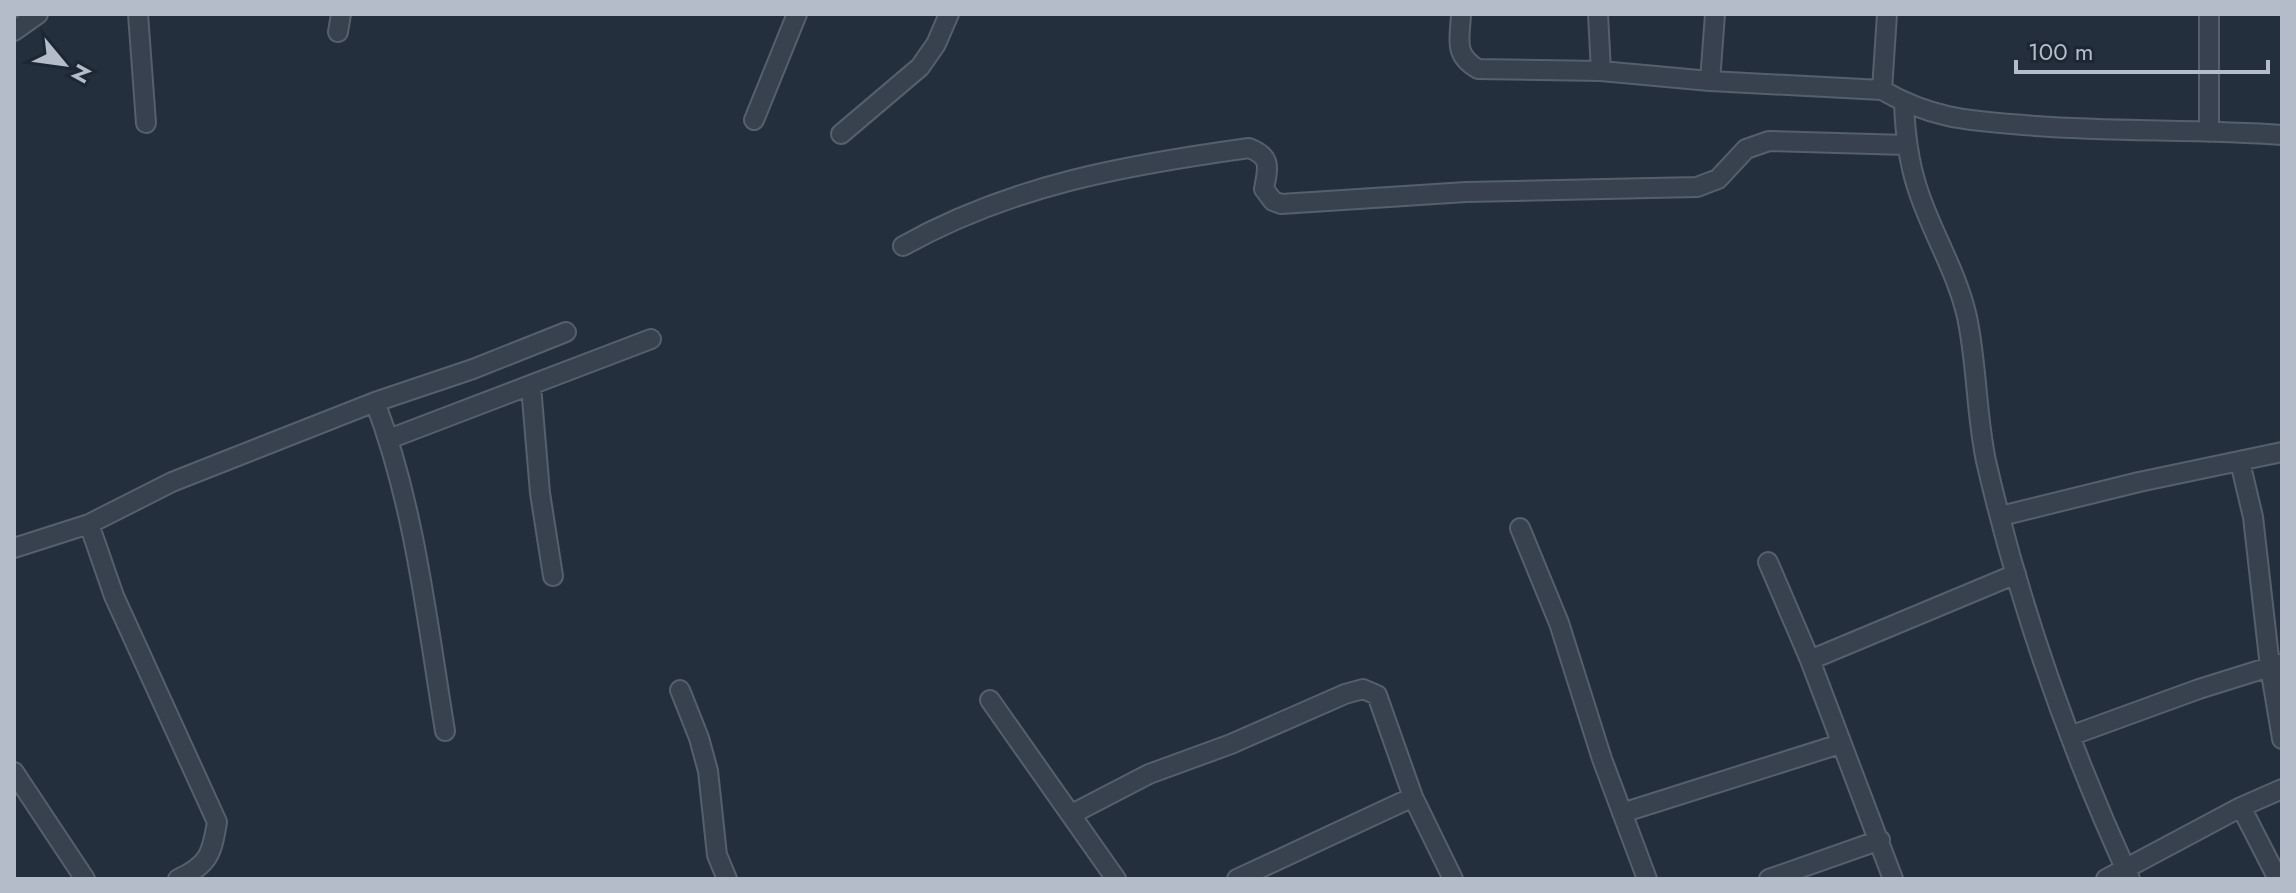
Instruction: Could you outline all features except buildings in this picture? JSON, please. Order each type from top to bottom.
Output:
[{"type":"street","points":[[14,31],[38,14]]},
{"type":"street","points":[[138,14],[146,123]]},
{"type":"street","points":[[754,120],[797,14]]},
{"type":"street","points":[[841,134],[920,67],[936,44],[949,14]]},
{"type":"street","points":[[1461,14],[1459,47],[1465,62],[1478,69],[1601,71],[1710,81],[1882,90],[1904,103],[1957,120],[2094,130],[2282,135]]},
{"type":"street","points":[[1598,14],[1601,71]]},
{"type":"street","points":[[1710,81],[1715,14]]},
{"type":"street","points":[[1882,90],[1887,14]]},
{"type":"street","points":[[2209,14],[2209,132]]},
{"type":"street","points":[[1904,103],[1906,145],[1917,189],[1960,291],[1977,381],[1981,432],[2016,574],[2070,736],[2128,874]]},
{"type":"street","points":[[903,246],[972,212],[1021,193],[1108,170],[1249,148],[1262,153],[1267,162],[1264,189],[1273,201],[1281,204],[1466,192],[1697,187],[1718,179],[1746,149],[1769,141],[1906,145]]},
{"type":"street","points":[[14,548],[89,524],[172,482],[375,402],[473,369],[566,332]]},
{"type":"street","points":[[389,439],[651,339]]},
{"type":"street","points":[[531,386],[540,493],[553,576]]},
{"type":"street","points":[[375,402],[389,439],[417,555],[445,731]]},
{"type":"street","points":[[2001,516],[2139,482],[2282,452]]},
{"type":"street","points":[[2240,462],[2253,517],[2276,665],[2282,739]]},
{"type":"street","points":[[89,524],[114,596],[217,822],[213,851],[195,871],[178,879]]},
{"type":"street","points":[[1520,528],[1559,623],[1647,879]]},
{"type":"street","points":[[1768,562],[1810,660],[1893,879]]},
{"type":"street","points":[[1810,660],[2016,574]]},
{"type":"street","points":[[2070,736],[2199,689],[2276,665]]},
{"type":"street","points":[[1072,814],[1149,774],[1363,689],[1377,695],[1413,797],[1453,879]]},
{"type":"street","points":[[680,690],[708,771],[717,855],[727,879]]},
{"type":"street","points":[[990,700],[1116,879]]},
{"type":"street","points":[[1622,813],[1840,744]]},
{"type":"street","points":[[14,772],[85,879]]},
{"type":"street","points":[[2106,879],[2128,874],[2241,807],[2282,789]]},
{"type":"street","points":[[1237,879],[1413,797]]},
{"type":"street","points":[[2241,807],[2278,879]]},
{"type":"street","points":[[1769,879],[1880,840]]}]
